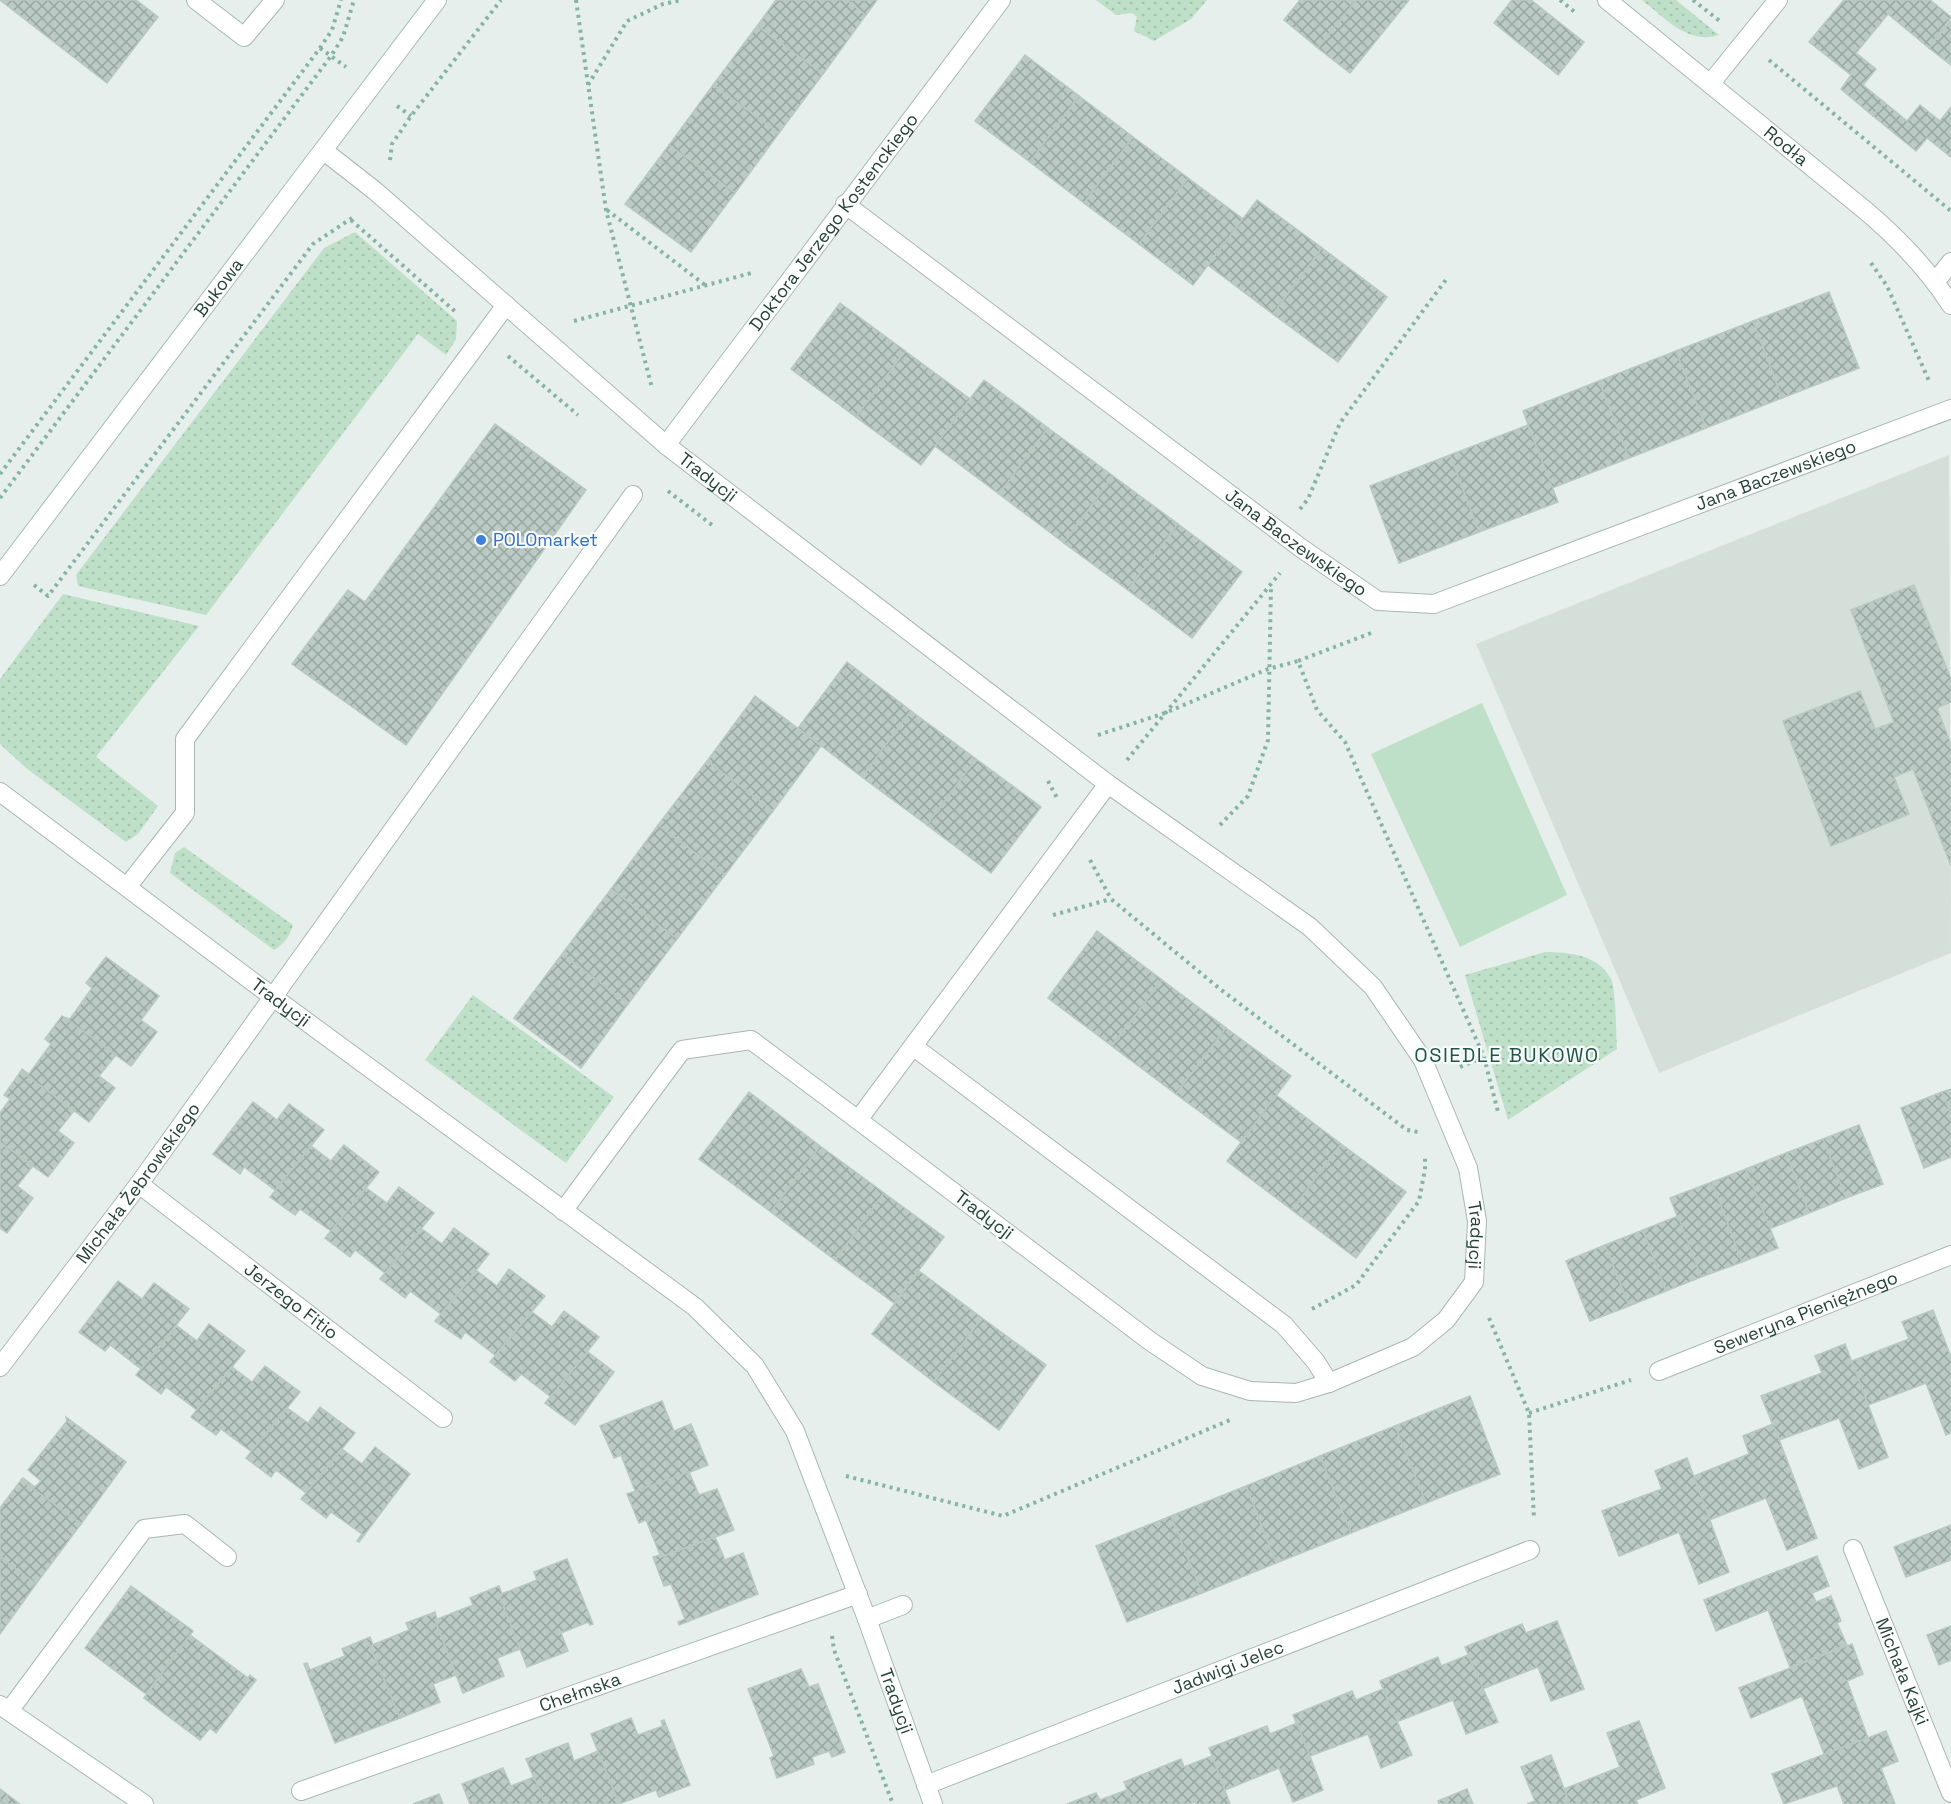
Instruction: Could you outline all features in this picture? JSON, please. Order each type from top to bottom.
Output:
[{"type":"street","points":[[196,0],[244,37],[275,0]]},
{"type":"street","name":"Doktora Jerzego Kostenckiego","points":[[666,444],[1001,0]]},
{"type":"street","name":"Rodła","points":[[1607,0],[1903,243],[1936,281],[1951,305]]},
{"type":"street","points":[[1710,84],[1778,0]]},
{"type":"street","name":"Bukowa","points":[[0,576],[324,151],[435,1]]},
{"type":"street","name":"Tradycji","points":[[324,151],[374,190],[666,444],[1108,784],[1310,927],[1373,987],[1423,1060],[1468,1168],[1477,1221],[1474,1281],[1446,1320],[1413,1347],[1329,1383],[1296,1393],[1250,1391],[1202,1376],[1150,1341],[751,1040],[682,1050],[563,1211]]},
{"type":"street","name":"Jana Baczewskiego","points":[[845,204],[1301,548],[1378,600],[1434,604],[1947,411]]},
{"type":"street","points":[[1936,281],[1951,262]]},
{"type":"street","points":[[127,887],[185,813],[184,740],[506,305]]},
{"type":"street","name":"Michała Żebrowskiego","points":[[0,1367],[139,1184],[633,495]]},
{"type":"street","points":[[858,1120],[1108,784]]},
{"type":"street","name":"Tradycji","points":[[0,792],[273,997],[695,1307],[754,1366],[795,1431],[858,1594],[933,1804]]},
{"type":"street","points":[[914,1047],[1284,1325],[1316,1362],[1329,1383]]},
{"type":"street","name":"Jerzego Fitio","points":[[139,1184],[443,1418]]},
{"type":"street","name":"Seweryna Pieniężnego","points":[[1659,1371],[1951,1255]]},
{"type":"street","points":[[144,1804],[4,1708],[144,1529],[185,1524],[227,1557]]},
{"type":"street","name":"Michała Kajki","points":[[1853,1549],[1951,1793]]},
{"type":"street","name":"Jadwigi Jelec","points":[[926,1785],[1530,1550]]},
{"type":"street","name":"Chełmska","points":[[301,1791],[858,1594]]},
{"type":"street","points":[[867,1619],[903,1605]]},
{"type":"path","points":[[0,474],[320,48],[332,30],[341,0]]},
{"type":"path","points":[[0,498],[331,56],[343,37],[354,0]]},
{"type":"path","points":[[48,596],[313,244],[351,220],[374,190],[389,170],[392,144],[501,0]]},
{"type":"path","points":[[576,0],[606,210],[666,444]]},
{"type":"path","points":[[588,85],[627,21],[663,4],[682,0]]},
{"type":"path","points":[[1560,0],[1586,20]]},
{"type":"path","points":[[1693,0],[1745,40],[1951,211]]},
{"type":"path","points":[[606,210],[705,285]]},
{"type":"path","points":[[351,220],[580,417]]},
{"type":"path","points":[[1870,261],[1887,286],[1947,411]]},
{"type":"path","points":[[563,324],[763,270]]},
{"type":"path","points":[[1281,533],[1308,499],[1340,423],[1448,277]]},
{"type":"path","points":[[662,486],[718,529]]},
{"type":"path","points":[[1108,784],[1301,548]]},
{"type":"path","points":[[1198,848],[1248,796],[1268,740],[1271,585]]},
{"type":"path","points":[[1060,747],[1165,713],[1268,669],[1298,661],[1377,631],[1406,602]]},
{"type":"path","points":[[1298,661],[1317,710],[1345,742],[1484,1057],[1498,1112]]},
{"type":"path","points":[[1048,780],[1111,899],[1220,989],[1407,1130],[1457,1139]]},
{"type":"path","points":[[1014,912],[1035,919],[1111,899]]},
{"type":"path","points":[[1284,1325],[1356,1285],[1419,1201],[1425,1169],[1424,1133]]},
{"type":"path","points":[[1474,1281],[1528,1413],[1534,1532],[1530,1550]]},
{"type":"path","points":[[1528,1413],[1659,1371]]},
{"type":"path","points":[[812,1475],[853,1476],[1003,1516],[1231,1420]]},
{"type":"path","points":[[827,1605],[834,1650],[893,1804]]},
{"type":"shaded area","points":[[1949,455],[1951,953],[1659,1073],[1476,644]]},
{"type":"green space","points":[[1096,0],[1207,0],[1191,19],[1154,41],[1134,31],[1137,17],[1132,13],[1116,15]]},
{"type":"green space","points":[[1642,0],[1676,0],[1719,35],[1708,37],[1687,33],[1668,22]]},
{"type":"green space","points":[[355,232],[457,321],[456,339],[446,355],[418,334],[206,615],[78,586],[76,575],[324,248]]},
{"type":"green space","points":[[63,594],[199,626],[96,757],[158,806],[138,834],[126,842],[26,768],[0,744],[0,679]]},
{"type":"green space","points":[[1482,703],[1567,895],[1460,947],[1371,754]]},
{"type":"green space","points":[[184,847],[293,925],[284,942],[274,950],[170,873],[175,853]]},
{"type":"green space","points":[[1545,952],[1582,956],[1606,971],[1613,984],[1617,1049],[1508,1120],[1465,975]]},
{"type":"green space","points":[[473,995],[614,1097],[566,1163],[425,1060]]},
{"type":"building","points":[[0,0],[136,0],[158,17],[107,83]]},
{"type":"building","points":[[776,0],[847,0],[866,15],[823,74],[757,26]]},
{"type":"building","points":[[847,0],[877,0],[866,15]]},
{"type":"building","points":[[1300,0],[1356,0],[1318,48],[1284,20]]},
{"type":"building","points":[[1356,0],[1409,0],[1350,73],[1318,48]]},
{"type":"building","points":[[1512,0],[1531,0],[1584,42],[1558,75],[1494,23]]},
{"type":"building","points":[[1844,0],[1930,0],[1951,17],[1929,48],[1888,14],[1856,53],[1876,69],[1863,85],[1884,102],[1873,116],[1841,89],[1851,75],[1809,42]]},
{"type":"building","points":[[1951,20],[1951,65],[1929,48]]},
{"type":"building","points":[[757,26],[823,74],[779,133],[713,85]]},
{"type":"building","points":[[1025,55],[1079,96],[1030,162],[975,121]]},
{"type":"building","points":[[713,85],[779,133],[735,193],[669,145]]},
{"type":"building","points":[[1079,96],[1133,137],[1084,203],[1030,162]]},
{"type":"building","points":[[1884,102],[1907,121],[1920,105],[1940,121],[1951,107],[1951,157],[1927,138],[1916,151],[1873,116]]},
{"type":"building","points":[[1133,137],[1188,178],[1139,244],[1084,203]]},
{"type":"building","points":[[669,145],[735,193],[691,252],[625,204]]},
{"type":"building","points":[[1188,178],[1243,219],[1193,285],[1139,244]]},
{"type":"building","points":[[1257,200],[1322,248],[1273,314],[1208,265]]},
{"type":"building","points":[[1322,248],[1387,297],[1338,362],[1273,314]]},
{"type":"building","points":[[1829,292],[1859,368],[1782,398],[1753,321]]},
{"type":"building","points":[[840,303],[905,351],[856,417],[791,369]]},
{"type":"building","points":[[1753,321],[1782,398],[1706,428],[1676,351]]},
{"type":"building","points":[[905,351],[970,399],[921,465],[856,417]]},
{"type":"building","points":[[1676,351],[1706,428],[1629,458],[1599,381]]},
{"type":"building","points":[[984,380],[1048,428],[999,494],[935,446]]},
{"type":"building","points":[[1599,381],[1629,458],[1552,488],[1523,411]]},
{"type":"building","name":"POLOmarket","points":[[495,424],[586,490],[406,745],[292,664],[348,590],[365,602]]},
{"type":"building","points":[[1528,425],[1558,502],[1479,532],[1450,455]]},
{"type":"building","points":[[1048,428],[1113,476],[1064,543],[999,494]]},
{"type":"building","points":[[1450,455],[1479,532],[1399,563],[1370,486]]},
{"type":"building","points":[[1113,476],[1178,524],[1128,590],[1064,543]]},
{"type":"building","points":[[1178,524],[1242,572],[1192,638],[1128,590]]},
{"type":"building","points":[[1914,585],[1951,679],[1951,702],[1937,708],[1951,744],[1951,866],[1913,769],[1894,777],[1909,814],[1831,846],[1783,721],[1860,691],[1875,729],[1894,722],[1851,610]]},
{"type":"building","points":[[847,662],[911,711],[862,777],[798,728]]},
{"type":"building","points":[[755,696],[821,746],[773,811],[707,761]]},
{"type":"building","points":[[911,711],[976,759],[927,825],[862,777]]},
{"type":"building","points":[[976,759],[1041,807],[991,873],[927,825]]},
{"type":"building","points":[[707,761],[773,811],[725,875],[658,825]]},
{"type":"building","points":[[658,825],[725,875],[677,939],[611,889]]},
{"type":"building","points":[[611,889],[677,939],[628,1004],[562,954]]},
{"type":"building","points":[[1097,931],[1162,980],[1112,1046],[1048,998]]},
{"type":"building","points":[[562,954],[628,1004],[581,1068],[514,1018]]},
{"type":"building","points":[[106,957],[159,996],[141,1020],[157,1032],[131,1066],[63,1017],[70,1019],[92,988],[86,983]]},
{"type":"building","points":[[1162,980],[1226,1028],[1176,1094],[1112,1046]]},
{"type":"building","points":[[62,1016],[116,1055],[99,1076],[115,1088],[89,1122],[21,1071],[22,1069],[29,1074],[51,1044],[45,1039]]},
{"type":"building","points":[[1226,1028],[1291,1076],[1241,1142],[1176,1094]]},
{"type":"building","points":[[21,1071],[74,1111],[58,1131],[74,1143],[48,1177],[0,1142],[0,1113],[10,1099],[4,1095]]},
{"type":"building","points":[[1951,1089],[1951,1115],[1942,1092]]},
{"type":"building","points":[[749,1092],[820,1146],[771,1212],[699,1159]]},
{"type":"building","points":[[1942,1092],[1951,1115],[1951,1157],[1924,1168],[1901,1108]]},
{"type":"building","points":[[1276,1095],[1341,1144],[1292,1210],[1227,1161]]},
{"type":"building","points":[[253,1102],[277,1120],[289,1104],[324,1130],[275,1190],[244,1167],[240,1174],[213,1154]]},
{"type":"building","points":[[1859,1125],[1883,1184],[1846,1198],[1823,1139]]},
{"type":"building","points":[[1823,1139],[1846,1198],[1809,1213],[1786,1153]]},
{"type":"building","points":[[0,1142],[33,1166],[17,1186],[33,1198],[7,1233],[0,1228]]},
{"type":"building","points":[[1341,1144],[1406,1192],[1356,1258],[1292,1210]]},
{"type":"building","points":[[344,1145],[379,1172],[331,1231],[300,1209],[295,1215],[270,1197],[311,1146],[331,1161]]},
{"type":"building","points":[[820,1146],[884,1193],[835,1260],[771,1212]]},
{"type":"building","points":[[1786,1153],[1809,1213],[1769,1229],[1746,1169]]},
{"type":"building","points":[[1746,1169],[1778,1248],[1742,1262],[1712,1182]]},
{"type":"building","points":[[1712,1182],[1742,1262],[1701,1277],[1670,1198]]},
{"type":"building","points":[[399,1187],[434,1213],[385,1273],[355,1250],[350,1257],[325,1238],[366,1188],[387,1203]]},
{"type":"building","points":[[884,1193],[944,1237],[894,1303],[835,1260]]},
{"type":"building","points":[[1678,1216],[1701,1277],[1666,1291],[1643,1230]]},
{"type":"building","points":[[454,1228],[489,1254],[441,1314],[410,1291],[405,1298],[380,1279],[422,1229],[442,1244]]},
{"type":"building","points":[[1643,1230],[1666,1291],[1629,1306],[1605,1245]]},
{"type":"building","points":[[1605,1245],[1629,1306],[1590,1321],[1566,1261]]},
{"type":"building","points":[[509,1269],[545,1296],[495,1355],[465,1332],[461,1339],[435,1321],[477,1271],[497,1286]]},
{"type":"building","points":[[919,1271],[982,1318],[934,1382],[872,1334]]},
{"type":"building","points":[[118,1281],[142,1299],[154,1283],[189,1309],[141,1369],[110,1345],[105,1351],[79,1332]]},
{"type":"building","points":[[1933,1310],[1951,1357],[1951,1433],[1946,1435],[1926,1383],[1868,1405],[1852,1361],[1909,1339],[1902,1322]]},
{"type":"building","points":[[564,1311],[599,1337],[551,1397],[521,1374],[515,1381],[490,1362],[532,1312],[552,1327]]},
{"type":"building","points":[[982,1318],[1046,1365],[999,1430],[934,1382]]},
{"type":"building","points":[[209,1324],[245,1351],[197,1410],[166,1387],[161,1394],[136,1375],[177,1326],[197,1341]]},
{"type":"building","points":[[1845,1344],[1888,1457],[1859,1469],[1839,1418],[1779,1440],[1761,1396],[1822,1373],[1815,1356]]},
{"type":"building","points":[[588,1352],[614,1372],[575,1425],[545,1403]]},
{"type":"building","points":[[265,1366],[300,1392],[252,1452],[221,1429],[216,1435],[191,1417],[232,1367],[252,1382]]},
{"type":"building","points":[[1470,1396],[1500,1474],[1426,1503],[1395,1426]]},
{"type":"building","points":[[662,1401],[674,1431],[691,1424],[708,1465],[636,1493],[621,1455],[614,1458],[600,1426]]},
{"type":"building","points":[[320,1407],[355,1433],[306,1493],[276,1470],[271,1477],[246,1458],[287,1408],[308,1423]]},
{"type":"building","points":[[66,1417],[126,1462],[81,1524],[21,1480],[23,1478],[35,1487],[41,1481],[28,1470],[67,1421]]},
{"type":"building","points":[[1773,1424],[1817,1538],[1787,1550],[1766,1498],[1709,1520],[1694,1476],[1749,1454],[1743,1436]]},
{"type":"building","points":[[1395,1426],[1426,1503],[1351,1533],[1320,1456]]},
{"type":"building","points":[[375,1447],[410,1474],[359,1542],[357,1541],[362,1534],[331,1512],[326,1518],[301,1499],[342,1449],[362,1464]]},
{"type":"building","points":[[1320,1456],[1351,1533],[1276,1563],[1246,1486]]},
{"type":"building","points":[[1687,1458],[1729,1572],[1699,1584],[1679,1532],[1619,1556],[1602,1511],[1662,1489],[1655,1471]]},
{"type":"building","points":[[689,1472],[699,1495],[717,1489],[734,1530],[661,1557],[646,1520],[639,1523],[627,1494]]},
{"type":"building","points":[[21,1480],[81,1524],[36,1584],[0,1557],[0,1508]]},
{"type":"building","points":[[1246,1486],[1276,1563],[1202,1593],[1171,1516]]},
{"type":"building","points":[[1171,1516],[1202,1593],[1127,1622],[1096,1546]]},
{"type":"building","points":[[1951,1525],[1951,1560],[1906,1577],[1894,1547]]},
{"type":"building","points":[[715,1537],[725,1560],[743,1553],[758,1594],[679,1625],[678,1622],[685,1619],[671,1584],[664,1586],[653,1557],[660,1555],[661,1557]]},
{"type":"building","points":[[1817,1556],[1829,1586],[1812,1593],[1816,1602],[1831,1596],[1841,1621],[1837,1623],[1847,1645],[1790,1667],[1768,1610],[1716,1631],[1704,1600]]},
{"type":"building","points":[[0,1557],[36,1584],[0,1634]]},
{"type":"building","points":[[567,1559],[593,1624],[590,1625],[588,1622],[561,1633],[568,1651],[527,1667],[499,1595],[537,1580],[534,1572]]},
{"type":"building","points":[[131,1586],[193,1631],[146,1694],[85,1648]]},
{"type":"building","points":[[499,1586],[502,1594],[499,1595],[520,1649],[497,1658],[504,1676],[463,1693],[435,1620],[473,1605],[470,1598]]},
{"type":"building","points":[[435,1612],[437,1619],[435,1620],[456,1675],[433,1684],[440,1702],[400,1718],[370,1646],[409,1630],[406,1623]]},
{"type":"building","points":[[1557,1621],[1584,1689],[1551,1701],[1538,1667],[1482,1689],[1465,1647],[1522,1624],[1526,1633]]},
{"type":"building","points":[[1951,1626],[1951,1660],[1939,1665],[1927,1635]]},
{"type":"building","points":[[190,1635],[248,1678],[250,1675],[256,1680],[216,1733],[210,1728],[200,1740],[144,1698]]},
{"type":"building","points":[[370,1637],[373,1645],[370,1646],[400,1718],[335,1743],[304,1664],[307,1663],[310,1670],[345,1656],[342,1649]]},
{"type":"building","points":[[1852,1644],[1863,1674],[1847,1681],[1868,1738],[1824,1754],[1802,1696],[1751,1718],[1739,1688]]},
{"type":"building","points":[[1468,1655],[1498,1722],[1466,1734],[1453,1700],[1396,1722],[1380,1681],[1438,1657],[1441,1666]]},
{"type":"building","points":[[801,1669],[809,1687],[818,1684],[845,1752],[832,1757],[829,1751],[812,1757],[814,1764],[777,1778],[770,1758],[774,1756],[748,1689]]},
{"type":"building","points":[[1383,1689],[1412,1755],[1381,1768],[1368,1734],[1310,1756],[1293,1715],[1352,1691],[1356,1700]]},
{"type":"building","points":[[631,1718],[638,1735],[663,1726],[661,1721],[664,1720],[690,1785],[659,1797],[656,1790],[619,1804],[591,1734]]},
{"type":"building","points":[[1639,1721],[1665,1788],[1636,1800],[1638,1804],[1570,1804],[1564,1789],[1620,1767],[1607,1733]]},
{"type":"building","points":[[1297,1723],[1323,1790],[1293,1802],[1279,1768],[1225,1790],[1209,1748],[1267,1726],[1270,1734]]},
{"type":"building","points":[[1886,1731],[1898,1761],[1881,1768],[1895,1804],[1844,1804],[1837,1786],[1784,1804],[1772,1774]]},
{"type":"building","points":[[568,1743],[574,1761],[598,1751],[619,1804],[545,1804],[526,1759]]},
{"type":"building","points":[[1551,1755],[1570,1804],[1527,1804],[1535,1801],[1521,1767]]},
{"type":"building","points":[[1212,1756],[1230,1804],[1196,1804],[1195,1802],[1189,1804],[1133,1804],[1124,1782],[1181,1759],[1184,1767]]},
{"type":"building","points":[[503,1768],[511,1786],[534,1777],[545,1804],[470,1804],[462,1784]]},
{"type":"building","points":[[0,1789],[8,1795],[1,1804],[0,1804]]},
{"type":"building","points":[[1467,1789],[1473,1804],[1439,1804],[1438,1801]]},
{"type":"building","points":[[1127,1790],[1133,1804],[1067,1804],[1096,1793],[1100,1800]]},
{"type":"building","points":[[439,1794],[443,1804],[413,1804]]},
{"type":"building","points":[[8,1795],[20,1804],[1,1804]]},
{"type":"place","name":"POLOmarket","points":[[481,540]]},
{"type":"district","name":"OSIEDLE BUKOWO","points":[[1507,1055]]}]
